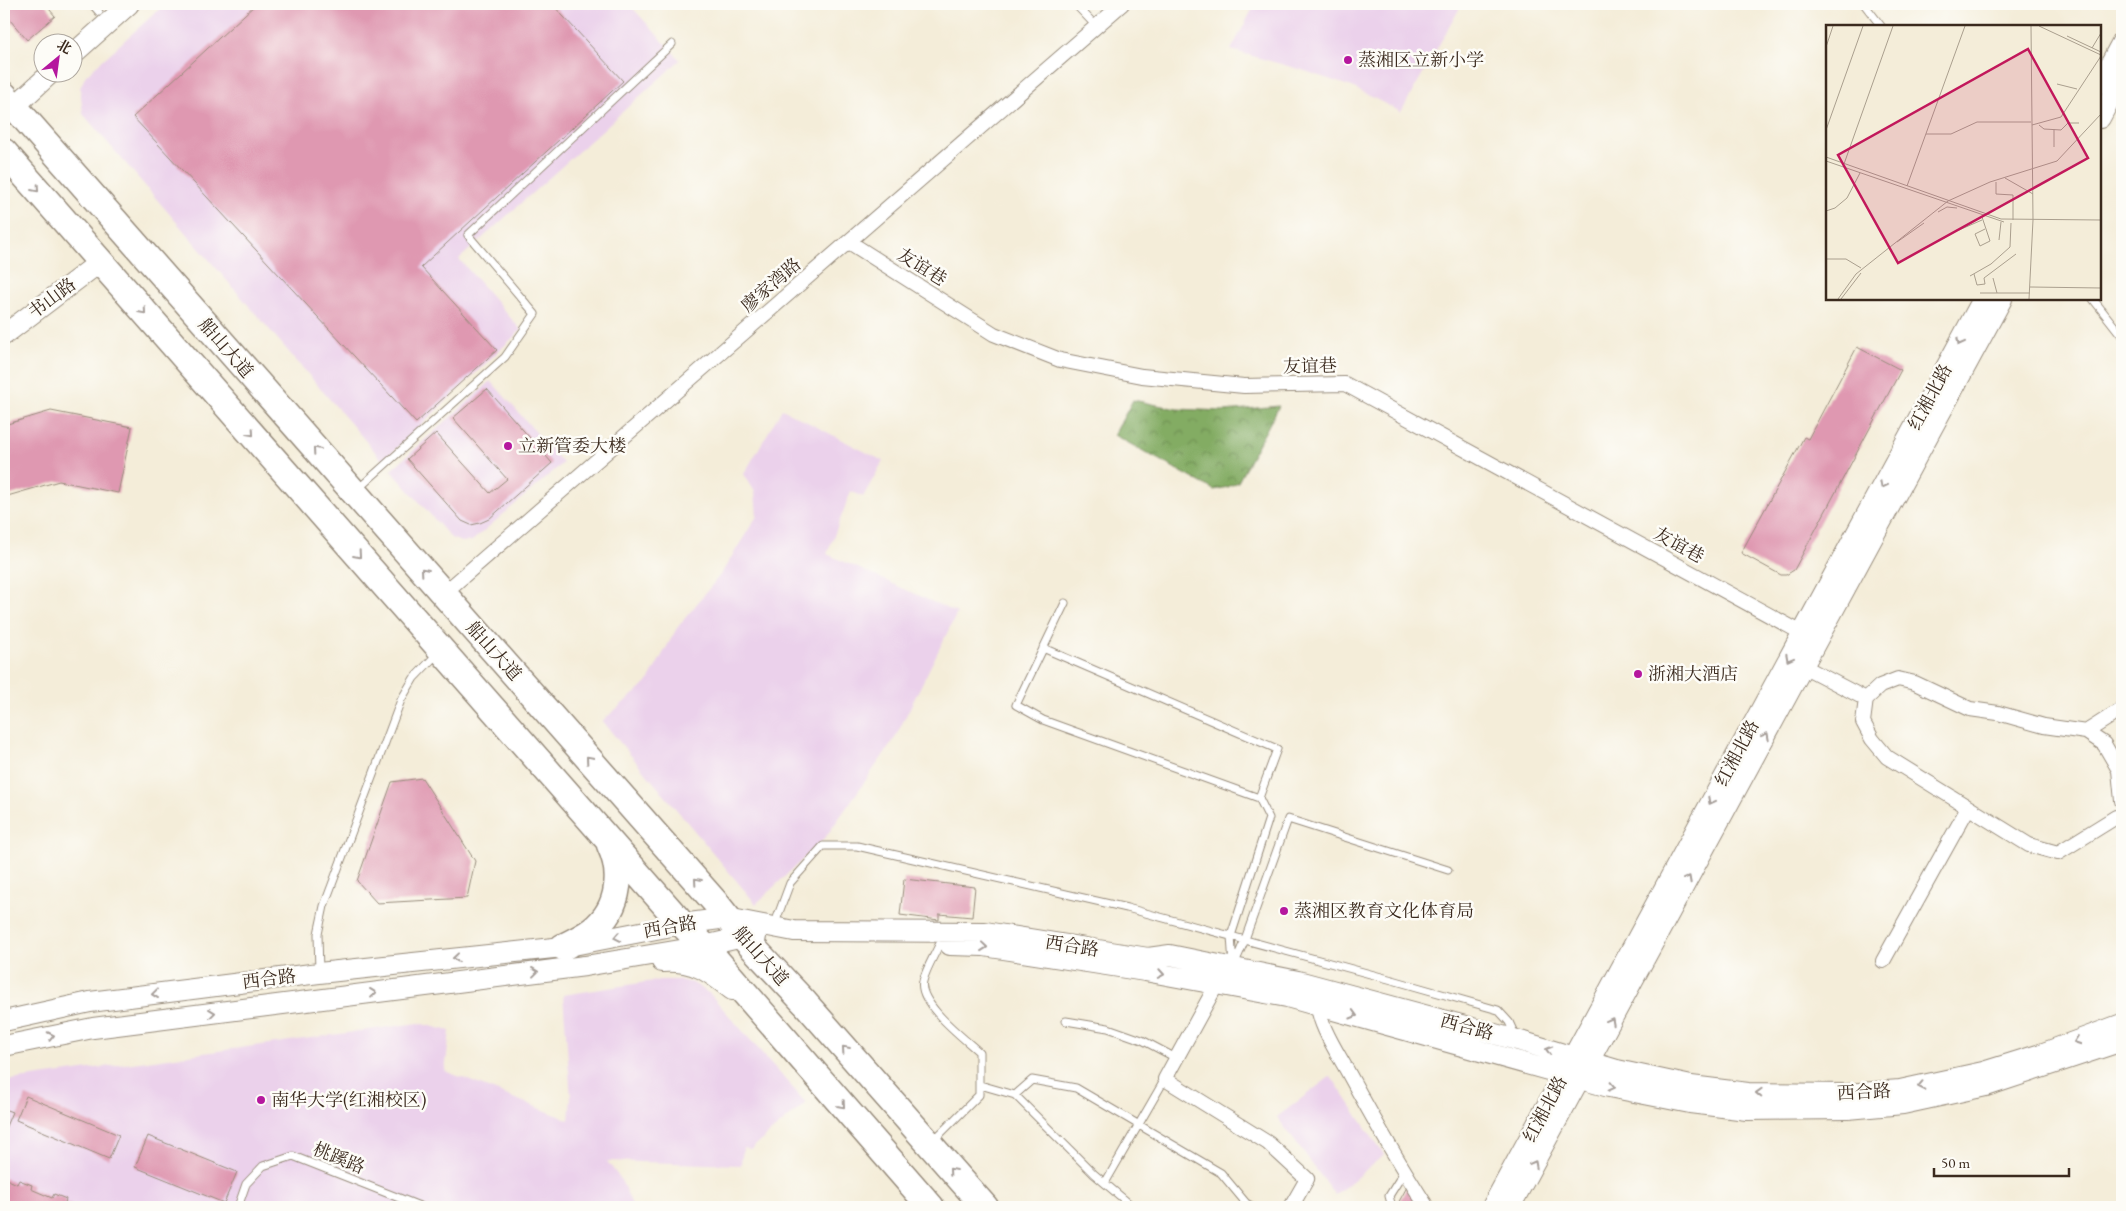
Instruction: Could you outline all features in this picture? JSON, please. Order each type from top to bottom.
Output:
[{"type":"highway","name":"船山大道","points":[[7,100],[716,902],[735,928],[805,1003],[985,1207]]},
{"type":"highway","name":"船山大道","points":[[4,152],[682,924],[704,946],[931,1207]]},
{"type":"highway","points":[[563,947],[588,934],[604,919],[612,906],[617,891],[619,875],[616,858],[607,837]]},
{"type":"main road","points":[[82,45],[130,4]]},
{"type":"main road","points":[[76,32],[100,7]]},
{"type":"main road","points":[[2101,81],[2122,42]]},
{"type":"main road","points":[[7,100],[32,74]]},
{"type":"main road","points":[[2101,116],[2122,76]]},
{"type":"main road","points":[[7,100],[36,82]]},
{"type":"main road","name":"书山路","points":[[4,335],[100,262]]},
{"type":"main road","name":"红湘北路","points":[[1510,1207],[1576,1068],[1802,633],[1982,300]]},
{"type":"main road","name":"红湘北路","points":[[1492,1207],[1576,1068],[1803,666],[2001,300]]},
{"type":"main road","name":"西合路","points":[[4,1021],[90,1002],[319,973],[563,947],[682,924],[940,945],[984,946],[1145,971],[1226,979],[1319,996],[1517,1040],[1576,1068],[1617,1070],[1692,1086],[1739,1092],[1846,1094],[1900,1090],[1983,1072],[2041,1054],[2122,1024]]},
{"type":"main road","name":"西合路","points":[[4,1046],[94,1028],[585,966],[704,946],[735,928],[774,927],[794,931],[985,932],[1148,958],[1170,955],[1226,979]]},
{"type":"main road","points":[[585,966],[687,962],[714,975],[764,1016]]},
{"type":"main road","name":"西合路","points":[[1319,996],[1576,1068],[1690,1103],[1746,1110],[1848,1109],[1903,1104],[1986,1086],[2122,1041]]},
{"type":"street","name":"廖家湾路","points":[[443,594],[1122,4]]},
{"type":"street","name":"友谊巷","points":[[849,242],[994,334],[1060,360],[1142,376],[1244,386],[1346,384],[1802,633]]},
{"type":"street","points":[[1803,666],[1866,699]]},
{"type":"street","points":[[1898,679],[1915,684],[1970,709],[1998,712],[2044,726],[2086,732],[2104,744],[2120,770],[2121,811],[2058,853],[2029,845],[1887,757],[1872,739],[1863,722],[1866,699],[1880,686],[1898,679]]},
{"type":"street","points":[[2086,732],[2122,709]]},
{"type":"street","points":[[1883,961],[1968,808]]},
{"type":"street","points":[[1226,979],[1176,1058],[1165,1079],[1268,1142],[1307,1179],[1292,1207]]},
{"type":"street","points":[[1319,996],[1327,1032],[1404,1172],[1427,1207]]},
{"type":"lane","points":[[1075,4],[1096,26]]},
{"type":"lane","points":[[1864,4],[1880,25]]},
{"type":"lane","points":[[354,493],[506,357],[535,314],[468,235],[672,44]]},
{"type":"lane","points":[[2094,300],[2122,336]]},
{"type":"lane","points":[[1065,603],[1016,704],[1043,720],[1259,798],[1269,818],[1231,936],[1226,979]]},
{"type":"lane","points":[[1043,648],[1277,749],[1259,798]]},
{"type":"lane","points":[[319,973],[318,934],[324,906],[401,700],[414,678],[442,649]]},
{"type":"lane","points":[[1226,979],[1245,940],[1288,818],[1448,870]]},
{"type":"lane","points":[[774,927],[790,883],[823,846],[857,846],[1127,908],[1498,1010],[1509,1022],[1517,1040]]},
{"type":"lane","points":[[929,1144],[980,1095],[980,1052],[937,1014],[922,989],[923,981],[940,945]]},
{"type":"lane","points":[[1066,1021],[1108,1028],[1142,1040],[1176,1058]]},
{"type":"lane","points":[[1105,1183],[1165,1079]]},
{"type":"lane","points":[[1015,1095],[1032,1080],[1076,1088],[1221,1173],[1246,1203],[1253,1207]]},
{"type":"lane","points":[[980,1085],[1015,1095],[1105,1183],[1133,1207]]},
{"type":"lane","name":"桃蹊路","points":[[238,1207],[246,1184],[264,1166],[293,1156],[422,1207]]},
{"type":"lane","points":[[1392,1207],[1389,1196],[1404,1172]]},
{"type":"shaded area","points":[[165,4],[629,4],[680,60],[459,259],[521,330],[383,461],[83,114],[80,88],[86,75]]},
{"type":"shaded area","name":"蒸湘区立新小学","points":[[1255,4],[1462,4],[1401,112],[1352,87],[1302,70],[1231,50]]},
{"type":"shaded area","name":"立新管委大楼","points":[[491,381],[563,463],[472,541],[461,542],[451,538],[391,470]]},
{"type":"shaded area","points":[[782,409],[883,461],[863,497],[851,491],[827,554],[957,613],[894,740],[825,838],[756,904],[602,721],[647,683],[677,628],[721,574],[757,516],[755,492],[744,474]]},
{"type":"shaded area","name":"南华大学(红湘校区)","points":[[660,980],[679,980],[693,983],[710,994],[806,1103],[751,1149],[743,1148],[741,1165],[607,1161],[621,1180],[633,1207],[4,1207],[4,1081],[418,1023],[450,1031],[445,1071],[569,1120],[571,1098],[563,995]]},
{"type":"shaded area","points":[[1331,1076],[1384,1155],[1335,1195],[1277,1117]]},
{"type":"green space","points":[[1133,400],[1177,409],[1224,411],[1279,406],[1238,482],[1228,487],[1214,490],[1114,435]]},
{"type":"building","points":[[4,4],[45,4],[55,16],[36,32],[32,32],[32,36],[27,40],[4,13]]},
{"type":"building","points":[[256,4],[552,4],[623,81],[421,267],[497,350],[416,423],[133,117]]},
{"type":"building","points":[[1857,347],[1901,370],[1794,570],[1786,575],[1781,575],[1741,553],[1804,437],[1808,439]]},
{"type":"building","name":"立新管委大楼","points":[[487,389],[552,463],[489,519],[471,525],[462,521],[407,459],[436,433],[490,493],[507,479],[453,418]]},
{"type":"building","points":[[51,411],[132,427],[118,493],[59,481],[4,497],[4,425]]},
{"type":"building","points":[[422,778],[475,861],[467,898],[377,903],[357,881],[392,782]]},
{"type":"building","points":[[904,879],[975,887],[972,917],[939,914],[939,920],[900,915]]},
{"type":"building","points":[[26,1096],[119,1135],[109,1159],[16,1120]]},
{"type":"building","points":[[4,1109],[12,1112],[4,1131]]},
{"type":"building","points":[[148,1136],[237,1172],[224,1203],[135,1167]]},
{"type":"building","points":[[4,1178],[17,1184],[19,1180],[32,1185],[31,1189],[52,1198],[54,1194],[66,1199],[65,1203],[76,1207],[18,1207],[8,1203],[7,1206],[4,1205]]},
{"type":"building","points":[[1407,1187],[1421,1207],[1396,1207]]},
{"type":"place","name":"蒸湘区立新小学","points":[[1348,60]]},
{"type":"place","name":"立新管委大楼","points":[[508,446]]},
{"type":"place","name":"浙湘大酒店","points":[[1638,674]]},
{"type":"place","name":"蒸湘区教育文化体育局","points":[[1284,911]]},
{"type":"place","name":"南华大学(红湘校区)","points":[[261,1100]]}]
